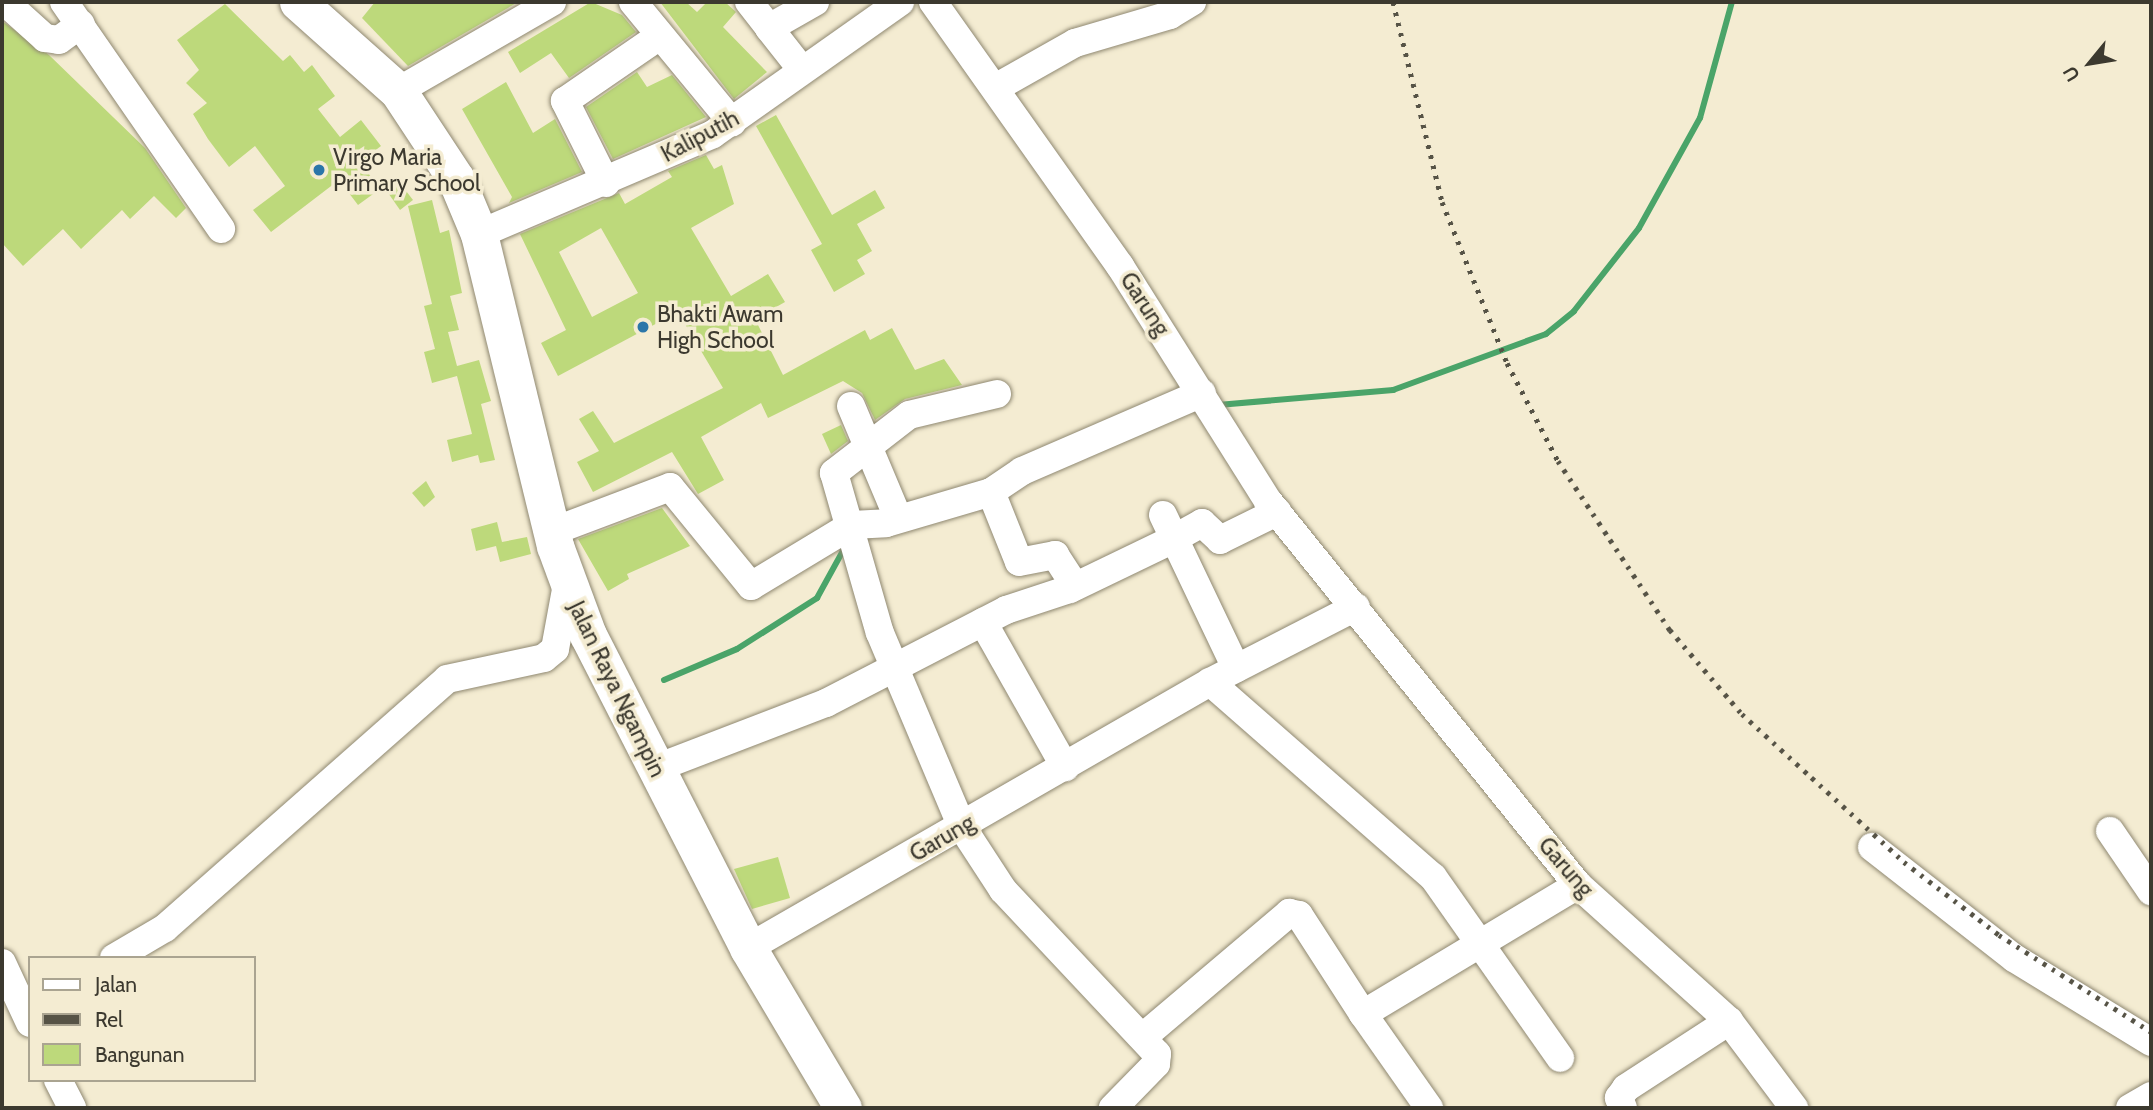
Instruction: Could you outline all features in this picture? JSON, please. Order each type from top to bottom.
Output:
[{"type":"main road","name":"Jalan Raya Ngampin","points":[[298,2],[398,91],[456,179],[480,234],[551,532],[567,584],[654,769],[748,948],[844,1108]]},
{"type":"street","points":[[5,2],[45,38],[59,40],[81,24]]},
{"type":"street","points":[[64,2],[221,229]]},
{"type":"street","points":[[398,91],[552,2]]},
{"type":"street","points":[[634,2],[658,37],[732,122]]},
{"type":"street","points":[[749,2],[802,70]]},
{"type":"street","points":[[769,28],[815,2]]},
{"type":"street","name":"Kaliputih","points":[[480,234],[607,183],[732,122],[901,2]]},
{"type":"street","name":"Garung","points":[[933,2],[997,87],[1202,393],[1277,512],[1578,885],[1729,1021],[1794,1108]]},
{"type":"street","points":[[997,87],[1075,43],[1170,15],[1192,2]]},
{"type":"street","points":[[607,183],[565,101],[658,37]]},
{"type":"street","points":[[551,532],[670,487],[751,586],[852,525],[994,499],[1022,471],[1202,393]]},
{"type":"street","points":[[997,394],[909,415],[834,473],[894,669],[962,827],[1003,890],[1157,1054],[1156,1064],[1113,1108]]},
{"type":"street","points":[[851,406],[898,518]]},
{"type":"street","points":[[994,499],[1019,562],[1055,555],[1075,586]]},
{"type":"street","points":[[654,769],[791,719],[983,622],[1075,586],[1170,531],[1202,523],[1220,540],[1277,512]]},
{"type":"street","points":[[1170,531],[1236,668]]},
{"type":"street","points":[[117,956],[165,928],[447,679],[550,654],[563,628],[567,584]]},
{"type":"street","name":"Garung","points":[[748,948],[1210,682],[1356,607]]},
{"type":"street","points":[[983,622],[1065,767]]},
{"type":"street","points":[[1210,682],[1277,746],[1394,840],[1481,940],[1560,1058]]},
{"type":"street","points":[[2110,831],[2151,891]]},
{"type":"street","points":[[1872,847],[1984,938],[2151,1042]]},
{"type":"street","points":[[1363,1014],[1481,940],[1578,885]]},
{"type":"street","points":[[1143,1037],[1289,913],[1299,915],[1363,1014],[1429,1108]]},
{"type":"street","points":[[2,963],[27,1010]]},
{"type":"street","points":[[1623,1108],[1619,1098],[1626,1087],[1729,1021]]},
{"type":"street","points":[[59,1082],[72,1108]]},
{"type":"building","points":[[375,2],[518,2],[408,66],[362,18]]},
{"type":"building","points":[[591,2],[622,15],[636,32],[569,78],[551,53],[520,73],[508,52]]},
{"type":"building","points":[[660,2],[686,2],[697,12],[707,2],[725,2],[736,12],[723,27],[767,72],[734,99]]},
{"type":"building","points":[[225,4],[283,61],[290,55],[304,72],[312,65],[335,96],[318,109],[340,137],[361,120],[381,146],[360,162],[380,189],[358,205],[339,180],[271,232],[253,210],[285,186],[255,146],[229,167],[208,139],[193,114],[207,103],[186,83],[199,70],[177,40]]},
{"type":"building","points":[[2,21],[49,55],[145,148],[186,208],[176,218],[154,196],[130,219],[122,210],[81,249],[63,229],[23,266],[2,243]]},
{"type":"building","points":[[637,72],[647,87],[672,75],[706,117],[613,159],[586,107]]},
{"type":"building","points":[[506,82],[533,133],[555,119],[582,172],[509,203],[512,197],[462,109]]},
{"type":"building","points":[[776,115],[832,215],[875,190],[885,208],[857,224],[872,251],[857,260],[865,274],[834,292],[811,250],[822,244],[756,126]]},
{"type":"building","points":[[706,155],[714,169],[722,165],[734,204],[691,228],[731,296],[768,274],[785,302],[755,319],[783,375],[865,330],[870,340],[892,328],[915,370],[944,359],[962,385],[905,399],[875,420],[862,393],[843,381],[768,418],[761,403],[701,437],[724,480],[698,494],[672,452],[593,492],[577,462],[599,451],[579,419],[593,411],[614,443],[723,388],[678,312],[558,376],[541,343],[566,330],[520,234],[619,193],[625,204],[672,177],[668,171]],"holes":[[[601,228],[638,293],[592,317],[559,252]]]},
{"type":"building","points":[[396,178],[413,200],[400,210],[384,187]]},
{"type":"building","points":[[432,200],[440,233],[449,230],[462,293],[450,296],[459,330],[448,332],[457,366],[479,360],[491,401],[481,404],[495,460],[480,463],[478,455],[452,462],[447,440],[472,434],[457,376],[432,383],[424,352],[435,349],[424,306],[432,304],[408,206]]},
{"type":"building","points":[[841,425],[848,441],[831,454],[822,434]]},
{"type":"building","points":[[426,481],[435,497],[424,507],[412,493]]},
{"type":"building","points":[[662,508],[690,546],[627,574],[629,579],[608,591],[578,539]]},
{"type":"building","points":[[497,522],[502,542],[527,537],[531,554],[500,562],[496,546],[476,551],[471,529]]},
{"type":"building","points":[[778,857],[790,898],[752,909],[734,869]]},
{"type":"waterway","points":[[1218,405],[1393,390],[1546,334],[1574,311],[1639,228],[1700,118],[1732,2]]},
{"type":"waterway","points":[[664,680],[737,649],[817,598],[845,547]]},
{"type":"railway","points":[[1393,2],[1442,202],[1507,363],[1558,461],[1670,630],[1742,714],[1904,862],[1999,935],[2151,1032]]},
{"type":"place","name":"Virgo Maria Primary School","points":[[319,170]]},
{"type":"place","name":"Bhakti Awam High School","points":[[643,327]]}]
